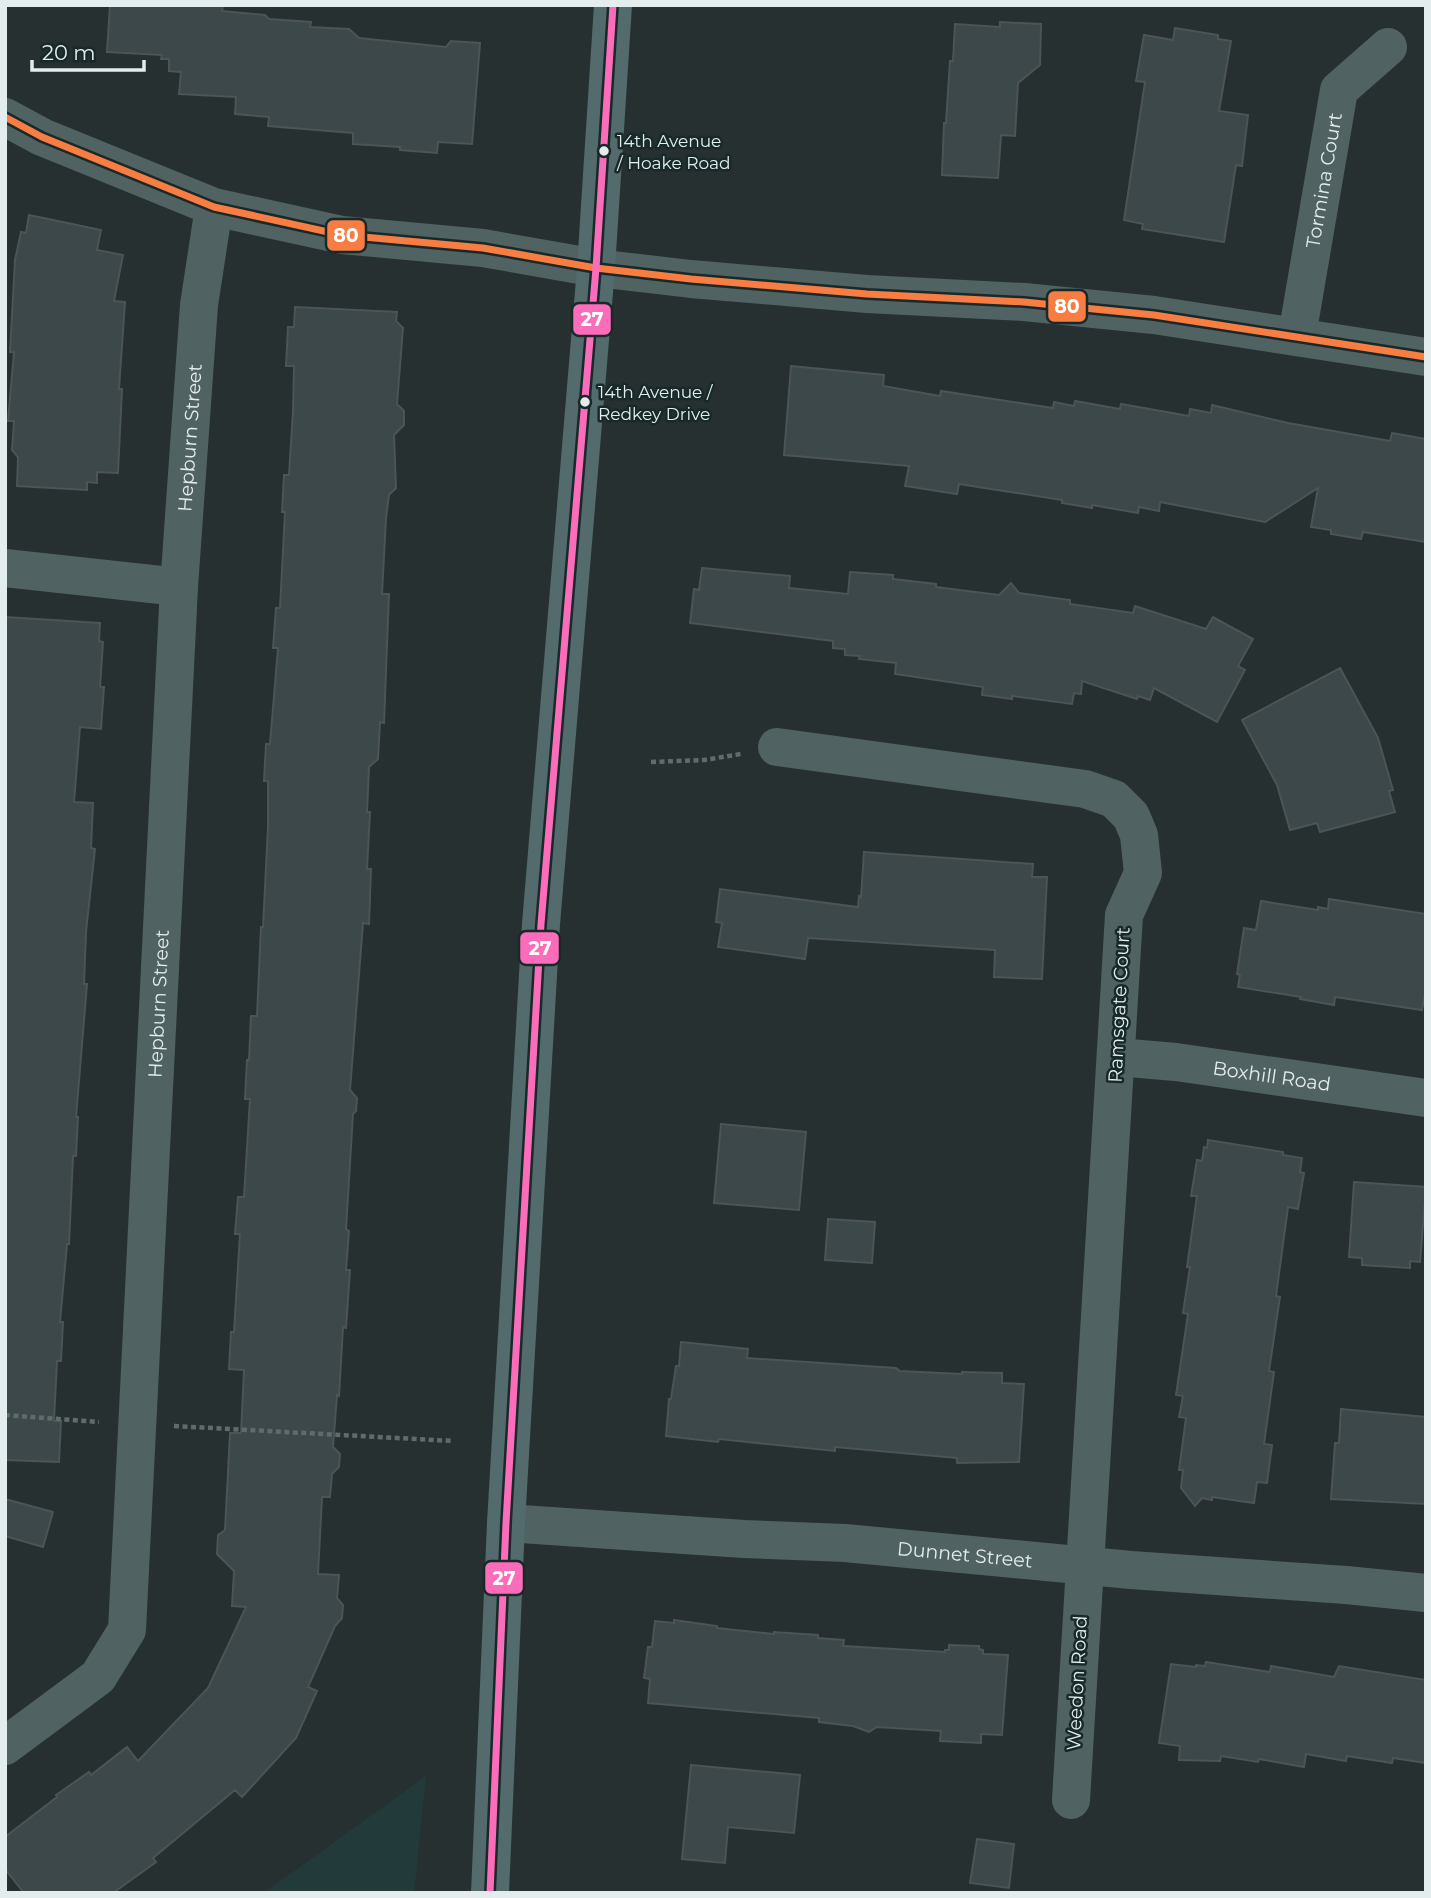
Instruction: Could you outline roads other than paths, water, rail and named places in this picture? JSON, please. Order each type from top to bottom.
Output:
[{"type":"main road","points":[[490,1893],[506,1523],[541,924],[596,268],[613,5]]},
{"type":"street","name":"Tormina Court","points":[[1297,336],[1339,90],[1388,47]]},
{"type":"street","points":[[5,117],[42,137],[215,207],[342,235],[483,248],[596,268],[813,289],[1024,302],[1154,315],[1426,357]]},
{"type":"street","name":"Hepburn Street","points":[[5,1746],[97,1677],[127,1630],[179,587],[199,304],[215,207]]},
{"type":"street","points":[[5,568],[179,587]]},
{"type":"street","name":"Ramsgate Court","points":[[776,747],[1085,789],[1114,799],[1131,816],[1139,835],[1143,873],[1124,915],[1083,1566]]},
{"type":"street","name":"Boxhill Road","points":[[1116,1057],[1176,1062],[1426,1098]]},
{"type":"street","name":"Dunnet Street","points":[[506,1523],[845,1543],[1083,1566],[1426,1593]]},
{"type":"street","name":"Weedon Road","points":[[1071,1800],[1083,1566]]},
{"type":"place","name":"14th Avenue / Hoake Road","points":[[604,151]]},
{"type":"place","name":"14th Avenue / Redkey Drive","points":[[585,402]]}]
